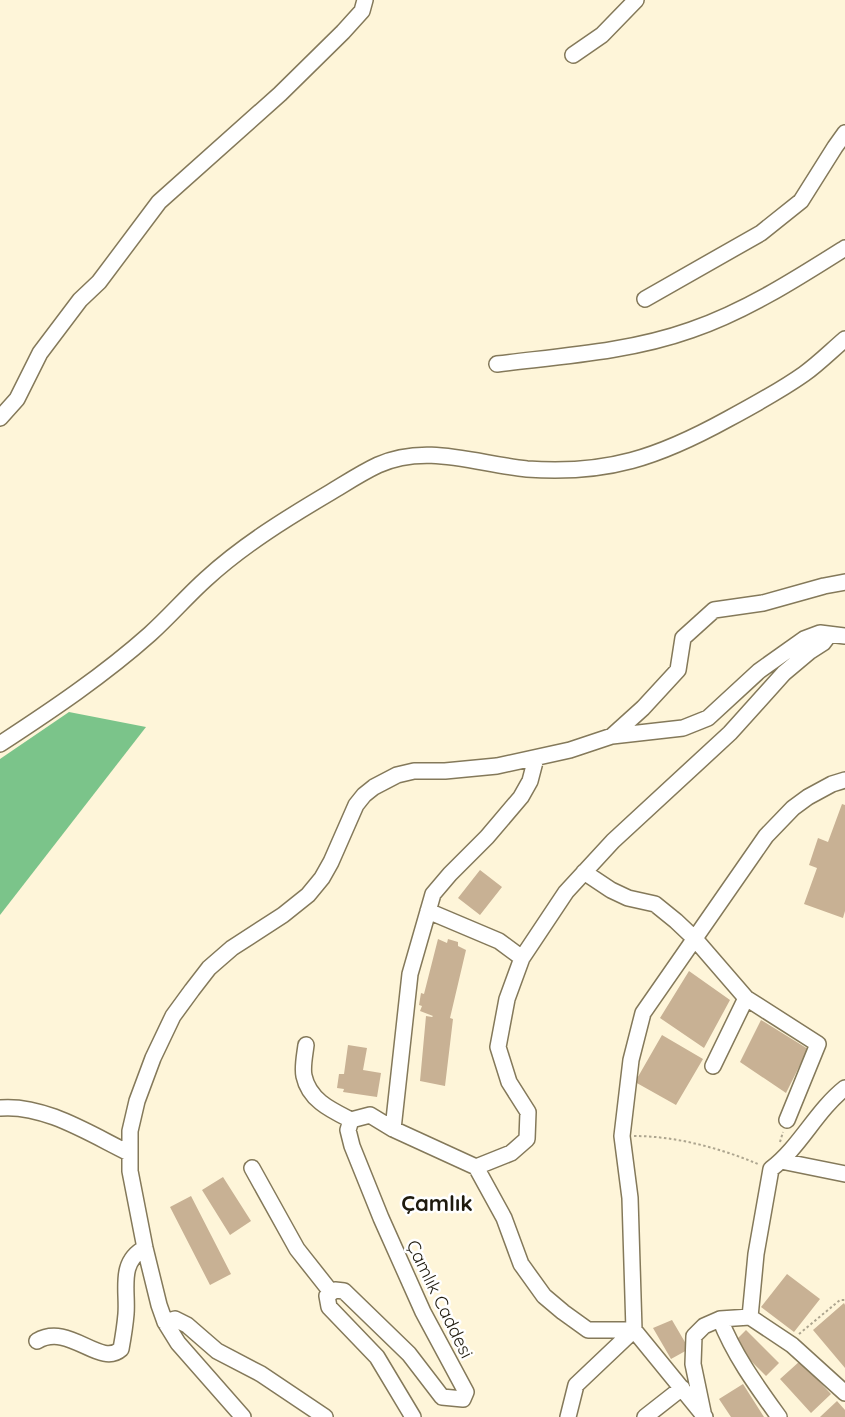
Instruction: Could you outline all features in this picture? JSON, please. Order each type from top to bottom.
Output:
[{"type":"street","points":[[0,418],[17,399],[40,353],[80,300],[99,282],[159,202],[280,94],[362,11],[365,0]]},
{"type":"street","points":[[573,55],[602,35],[636,0]]},
{"type":"street","points":[[645,299],[761,233],[801,201],[845,133]]},
{"type":"street","points":[[497,364],[611,351],[692,330],[744,307],[845,248]]},
{"type":"street","points":[[0,744],[54,709],[124,655],[150,634],[206,579],[248,545],[302,509],[378,465],[407,456],[436,455],[524,468],[567,470],[619,464],[642,459],[697,436],[769,397],[806,373],[845,339]]},
{"type":"street","points":[[612,736],[643,708],[678,670],[683,638],[714,610],[763,603],[845,582]]},
{"type":"street","points":[[243,1417],[178,1343],[165,1322],[145,1248],[130,1171],[130,1131],[153,1058],[174,1016],[209,968],[232,948],[282,915],[308,895],[322,878],[331,862],[351,815],[364,794],[374,787],[397,775],[414,771],[445,771],[497,766],[570,750],[612,736],[683,728],[708,718],[760,671],[796,643],[820,633],[845,636]]},
{"type":"street","points":[[476,1167],[511,1153],[527,1139],[528,1112],[509,1082],[498,1047],[507,999],[522,958],[566,892],[613,841],[730,733],[784,673],[823,643],[829,635]]},
{"type":"street","points":[[393,1129],[410,974],[433,894],[487,837],[521,797],[530,781],[536,758]]},
{"type":"street","points":[[704,1416],[634,1330],[630,1198],[622,1136],[631,1060],[643,1012],[766,836],[777,823],[808,797],[832,784],[845,780]]},
{"type":"street","points":[[584,872],[611,890],[628,898],[655,904],[676,920],[695,939],[746,998],[818,1044],[787,1120]]},
{"type":"street","points":[[428,911],[499,941],[522,958]]},
{"type":"street","points":[[713,1066],[746,998]]},
{"type":"street","points":[[306,1045],[304,1074],[309,1088],[322,1104],[351,1120],[370,1115],[393,1129],[476,1167],[504,1218],[522,1264],[544,1296],[588,1330],[634,1330]]},
{"type":"street","points":[[750,1318],[756,1254],[776,1165],[830,1102],[845,1088]]},
{"type":"street","points":[[0,1108],[25,1108],[49,1115],[129,1153]]},
{"type":"street","name":"Çamlık Caddesi","points":[[331,1292],[335,1290],[344,1291],[409,1354],[442,1397],[463,1400],[466,1392],[423,1312],[380,1218],[352,1146],[348,1130],[351,1120]]},
{"type":"street","points":[[776,1165],[845,1174]]},
{"type":"street","points":[[252,1168],[297,1249],[331,1292],[327,1296],[330,1307],[377,1357],[412,1417]]},
{"type":"street","points":[[37,1341],[46,1337],[58,1336],[69,1339],[91,1350],[111,1354],[119,1351],[121,1349],[126,1314],[128,1264],[134,1255],[145,1248]]},
{"type":"street","points":[[720,1318],[740,1362],[779,1417]]},
{"type":"street","points":[[704,1416],[693,1364],[694,1336],[704,1326],[720,1318],[750,1318],[788,1343],[845,1394]]},
{"type":"street","points":[[165,1322],[176,1319],[187,1325],[217,1351],[261,1374],[326,1417]]},
{"type":"street","points":[[568,1417],[576,1386],[634,1330]]},
{"type":"street","points":[[645,1417],[682,1388]]},
{"type":"path","points":[[622,1136],[652,1136],[727,1151],[776,1165]]},
{"type":"path","points":[[788,1343],[840,1300],[845,1300]]},
{"type":"green space","points":[[69,712],[146,727],[0,915],[0,759]]},
{"type":"building","points":[[842,804],[845,805],[845,911],[843,918],[804,904],[817,868],[809,865],[818,838],[828,842]]},
{"type":"building","points":[[480,870],[502,887],[480,915],[458,898]]},
{"type":"building","points":[[438,939],[447,943],[448,939],[458,942],[458,946],[466,950],[450,1018],[453,1019],[445,1086],[420,1081],[426,1016],[433,1016],[420,1011],[422,1006],[419,1005],[421,993],[424,994]]},
{"type":"building","points":[[689,971],[730,1000],[704,1048],[660,1018]]},
{"type":"building","points":[[761,1020],[808,1049],[786,1093],[740,1062]]},
{"type":"building","points":[[662,1035],[703,1059],[676,1105],[635,1082]]},
{"type":"building","points":[[348,1045],[367,1048],[363,1070],[381,1073],[377,1097],[343,1092],[344,1089],[337,1088],[339,1074],[344,1074]]},
{"type":"building","points":[[223,1177],[251,1221],[230,1235],[202,1190]]},
{"type":"building","points":[[191,1196],[231,1274],[210,1285],[170,1207]]},
{"type":"building","points":[[787,1274],[820,1299],[794,1332],[761,1307]]},
{"type":"building","points":[[844,1303],[845,1305],[845,1368],[813,1330]]},
{"type":"building","points":[[672,1320],[689,1349],[671,1359],[653,1328]]},
{"type":"building","points":[[746,1330],[779,1363],[766,1376],[733,1343]]},
{"type":"building","points":[[800,1361],[831,1394],[811,1413],[780,1379]]},
{"type":"building","points":[[743,1384],[764,1417],[731,1417],[719,1399]]},
{"type":"building","points":[[837,1401],[845,1410],[845,1417],[820,1417]]},
{"type":"district","name":"Çamlık","points":[[437,1203]]}]
